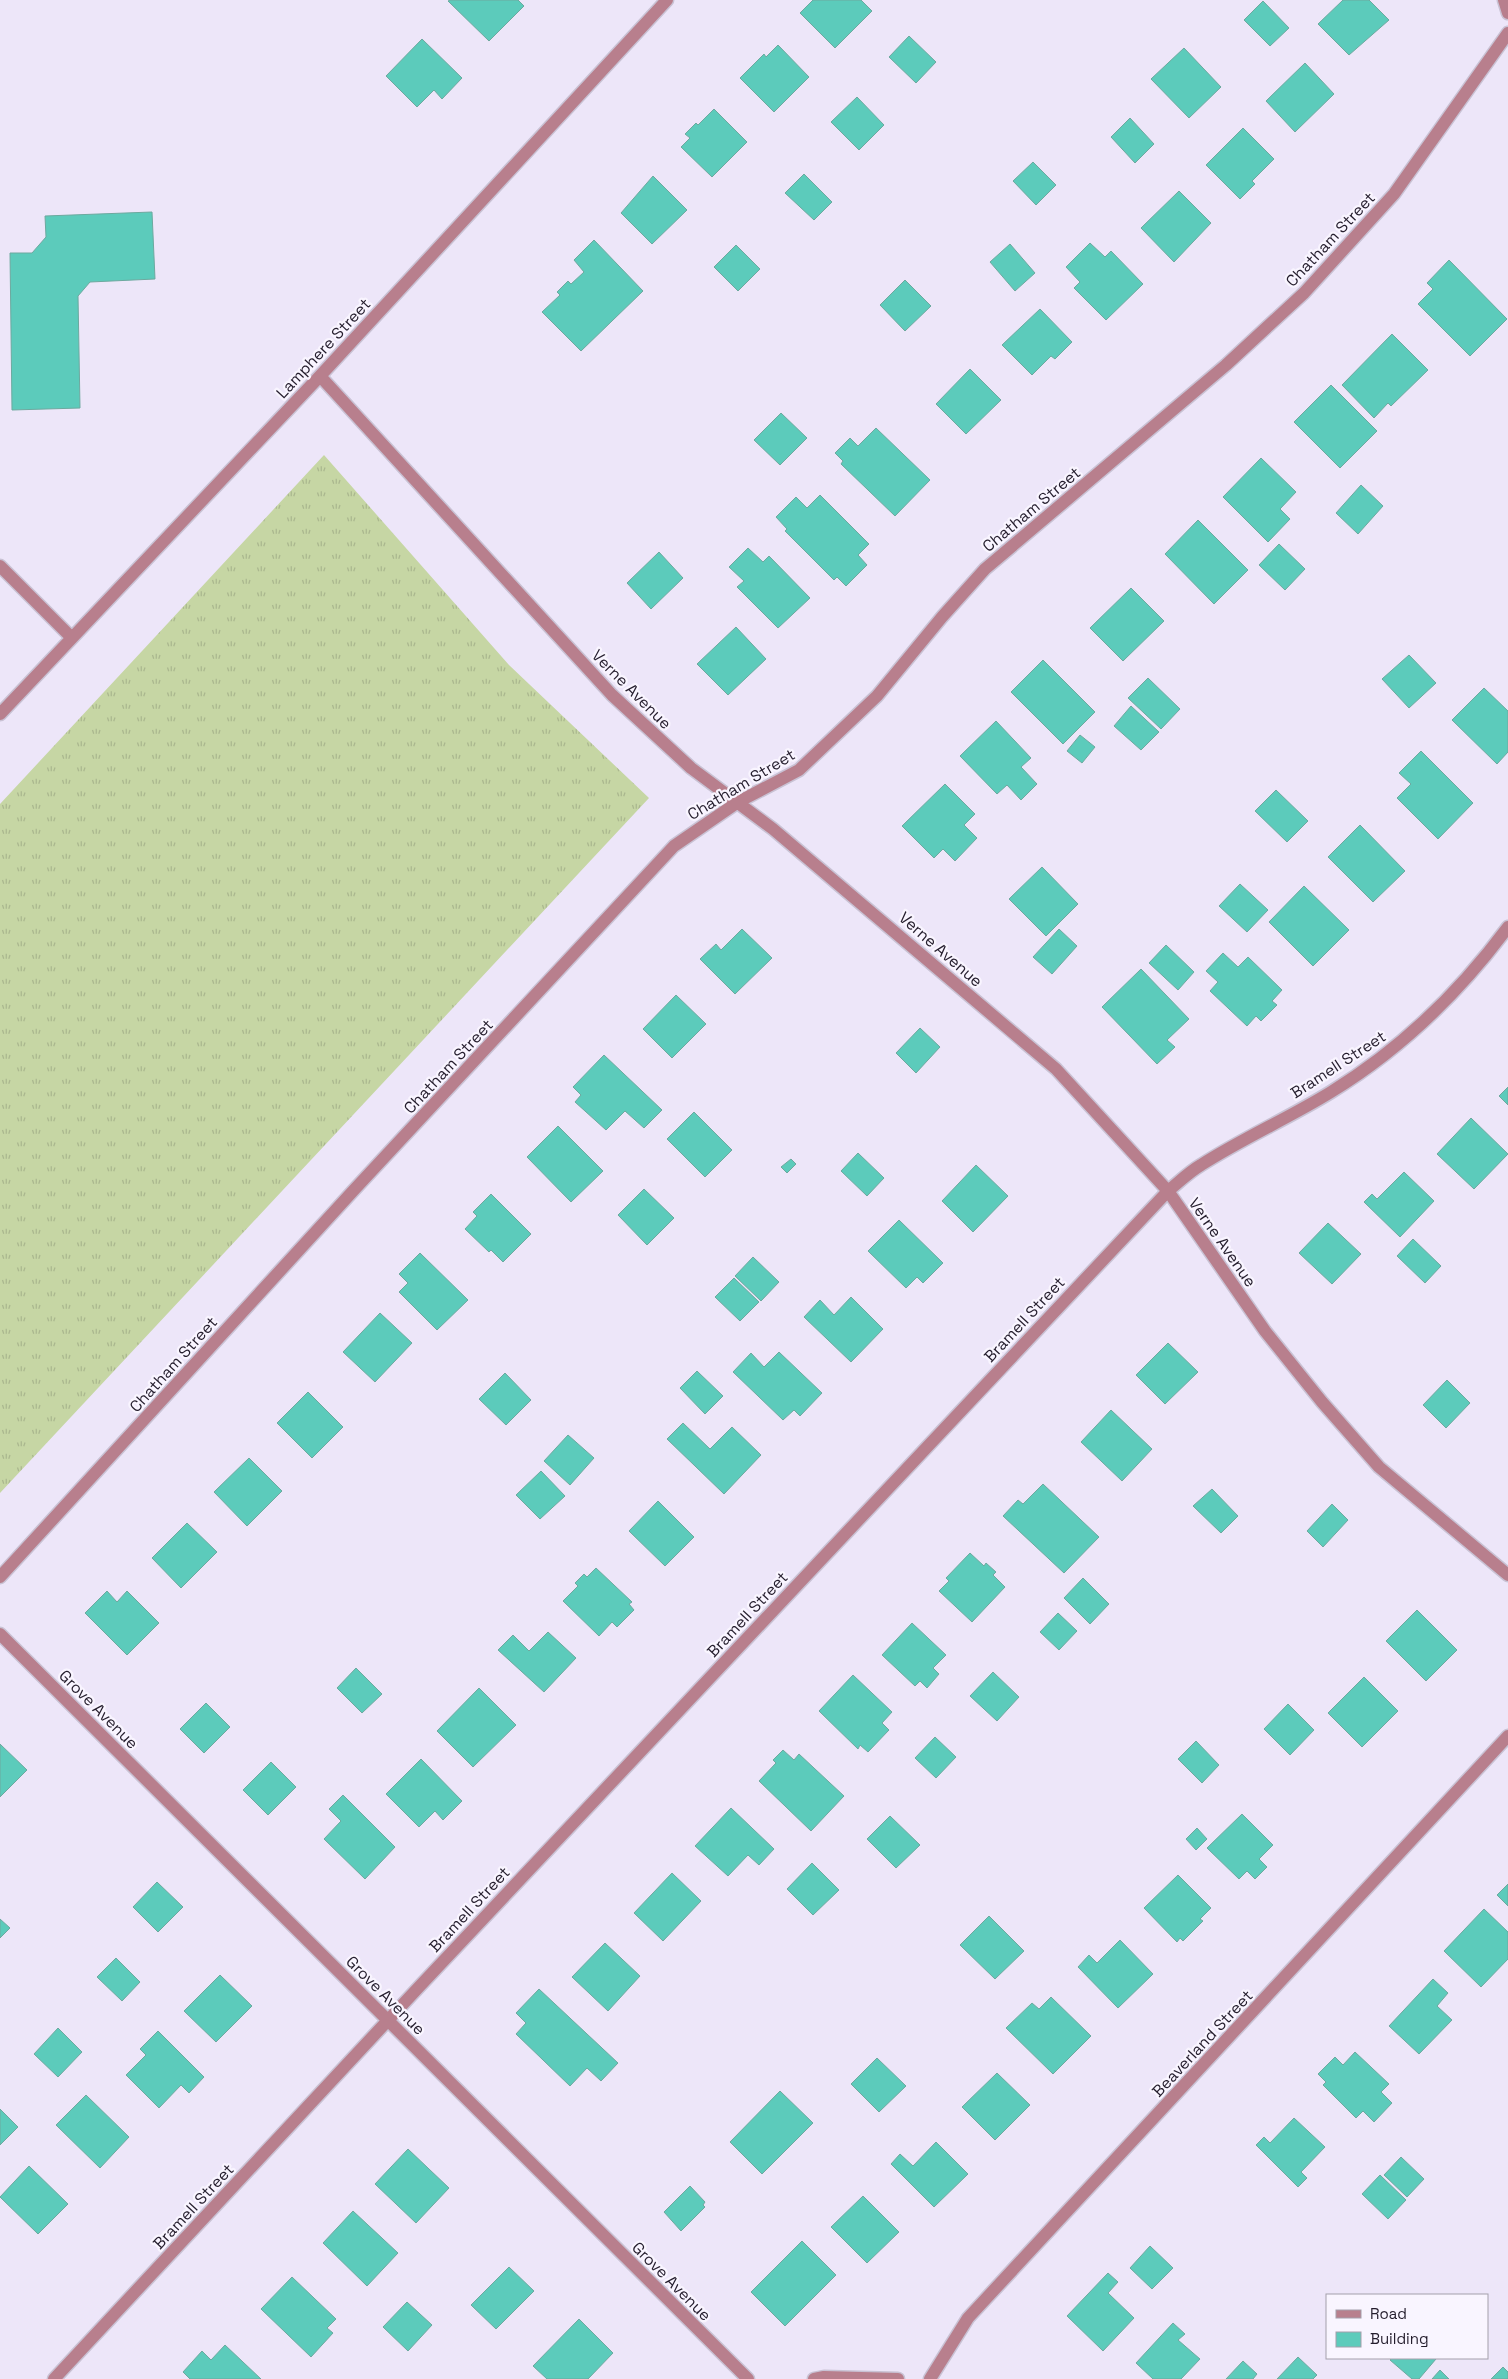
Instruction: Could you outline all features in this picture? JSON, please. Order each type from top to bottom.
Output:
[{"type":"street","name":"Lamphere Street","points":[[0,714],[320,376],[667,0]]},
{"type":"street","points":[[1504,0],[1508,13]]},
{"type":"street","name":"Chatham Street","points":[[0,1577],[674,846],[738,802],[799,770],[876,696],[985,569],[1226,365],[1304,293],[1394,194],[1508,32]]},
{"type":"street","name":"Verne Avenue","points":[[320,376],[612,695],[691,768],[738,802],[875,913],[1056,1069],[1168,1191],[1265,1330],[1322,1402],[1379,1467],[1508,1575]]},
{"type":"street","points":[[0,566],[71,637]]},
{"type":"street","name":"Bramell Street","points":[[54,2379],[388,2020],[1168,1191],[1200,1165],[1330,1093],[1372,1065],[1429,1019],[1466,979],[1508,927]]},
{"type":"street","name":"Grove Avenue","points":[[0,1634],[748,2379]]},
{"type":"street","name":"Beaverland Street","points":[[930,2379],[968,2318],[1508,1736]]},
{"type":"street","points":[[814,2379],[833,2377],[898,2379]]},
{"type":"green space","points":[[324,455],[509,665],[649,798],[0,1493],[0,804]]},
{"type":"building","points":[[518,0],[524,6],[489,41],[448,1]]},
{"type":"building","points":[[813,0],[861,0],[872,11],[835,48],[800,13]]},
{"type":"building","points":[[1343,0],[1369,0],[1389,20],[1349,55],[1318,24]]},
{"type":"building","points":[[1263,1],[1289,28],[1270,46],[1244,20]]},
{"type":"building","points":[[909,36],[936,62],[916,83],[889,57]]},
{"type":"building","points":[[422,39],[462,78],[442,99],[434,90],[417,107],[386,76]]},
{"type":"building","points":[[778,45],[809,77],[774,112],[740,78],[764,54],[766,57]]},
{"type":"building","points":[[1184,48],[1221,87],[1189,118],[1151,79]]},
{"type":"building","points":[[1305,63],[1334,94],[1295,132],[1266,101]]},
{"type":"building","points":[[857,97],[884,125],[859,150],[831,122]]},
{"type":"building","points":[[714,109],[747,142],[712,177],[681,147],[690,138],[685,134],[696,123],[698,125]]},
{"type":"building","points":[[1130,118],[1154,144],[1135,163],[1111,137]]},
{"type":"building","points":[[1243,128],[1274,159],[1252,181],[1255,184],[1240,199],[1206,165]]},
{"type":"building","points":[[1033,162],[1056,185],[1036,205],[1013,181]]},
{"type":"building","points":[[804,174],[832,202],[814,220],[785,193]]},
{"type":"building","points":[[653,176],[687,210],[652,244],[621,213]]},
{"type":"building","points":[[1179,191],[1211,223],[1174,262],[1141,228]]},
{"type":"building","points":[[152,212],[155,279],[90,282],[78,296],[80,408],[12,410],[10,253],[32,253],[46,237],[45,216]]},
{"type":"building","points":[[594,240],[643,291],[581,351],[542,312],[560,295],[557,292],[568,281],[571,284],[584,272],[574,260]]},
{"type":"building","points":[[1090,243],[1105,257],[1111,251],[1143,284],[1106,320],[1074,288],[1080,282],[1066,267]]},
{"type":"building","points":[[1010,244],[1035,273],[1015,291],[990,262]]},
{"type":"building","points":[[736,245],[760,269],[738,291],[714,267]]},
{"type":"building","points":[[1449,260],[1507,319],[1470,356],[1418,304],[1433,289],[1427,283]]},
{"type":"building","points":[[905,280],[931,306],[905,331],[880,305]]},
{"type":"building","points":[[1040,309],[1072,342],[1055,359],[1051,356],[1032,375],[1002,345]]},
{"type":"building","points":[[1392,334],[1428,370],[1391,406],[1388,403],[1374,418],[1342,385]]},
{"type":"building","points":[[970,369],[1001,400],[966,434],[936,404]]},
{"type":"building","points":[[1331,385],[1377,431],[1340,468],[1294,422]]},
{"type":"building","points":[[781,413],[807,438],[780,465],[754,440]]},
{"type":"building","points":[[876,428],[930,480],[895,516],[841,464],[843,461],[835,453],[850,438],[858,446]]},
{"type":"building","points":[[1261,458],[1296,492],[1280,509],[1290,519],[1268,542],[1223,497]]},
{"type":"building","points":[[1361,485],[1383,506],[1358,534],[1336,513]]},
{"type":"building","points":[[820,495],[869,544],[858,555],[867,565],[846,586],[837,577],[834,580],[785,531],[787,529],[776,517],[796,497],[807,508]]},
{"type":"building","points":[[1198,520],[1248,570],[1214,604],[1165,554]]},
{"type":"building","points":[[1279,544],[1305,569],[1285,590],[1259,565]]},
{"type":"building","points":[[748,548],[763,562],[769,556],[810,598],[778,628],[737,587],[744,581],[729,567]]},
{"type":"building","points":[[659,552],[683,578],[651,609],[627,583]]},
{"type":"building","points":[[1131,588],[1164,621],[1123,661],[1090,628]]},
{"type":"building","points":[[736,627],[766,659],[728,695],[697,664]]},
{"type":"building","points":[[1409,655],[1436,683],[1409,708],[1382,679]]},
{"type":"building","points":[[1043,660],[1095,712],[1063,744],[1011,692]]},
{"type":"building","points":[[1148,678],[1180,709],[1161,729],[1128,698]]},
{"type":"building","points":[[1484,688],[1508,711],[1508,752],[1497,764],[1452,720]]},
{"type":"building","points":[[1131,706],[1159,732],[1141,750],[1114,726]]},
{"type":"building","points":[[996,721],[1031,758],[1021,767],[1037,784],[1021,800],[1007,785],[997,794],[960,756]]},
{"type":"building","points":[[1080,735],[1095,747],[1082,763],[1067,751]]},
{"type":"building","points":[[1421,751],[1473,803],[1438,839],[1397,798],[1411,784],[1399,773]]},
{"type":"building","points":[[945,784],[975,814],[964,825],[977,838],[955,861],[943,849],[934,858],[902,826]]},
{"type":"building","points":[[1276,790],[1308,821],[1287,842],[1255,811]]},
{"type":"building","points":[[1360,825],[1405,871],[1373,902],[1328,857]]},
{"type":"building","points":[[1042,867],[1078,904],[1046,936],[1009,899]]},
{"type":"building","points":[[1240,884],[1268,910],[1247,932],[1219,906]]},
{"type":"building","points":[[1304,886],[1349,930],[1313,966],[1269,922]]},
{"type":"building","points":[[742,929],[772,958],[735,994],[700,959],[716,944],[721,950]]},
{"type":"building","points":[[1059,929],[1077,946],[1052,974],[1033,957]]},
{"type":"building","points":[[1166,945],[1194,972],[1178,990],[1149,963]]},
{"type":"building","points":[[1223,953],[1238,967],[1248,957],[1282,990],[1272,1001],[1277,1005],[1261,1021],[1256,1016],[1247,1026],[1210,991],[1218,982],[1206,971]]},
{"type":"building","points":[[1141,969],[1189,1019],[1167,1040],[1175,1047],[1157,1064],[1102,1007]]},
{"type":"building","points":[[676,995],[706,1024],[672,1058],[643,1029]]},
{"type":"building","points":[[920,1028],[940,1047],[916,1073],[896,1053]]},
{"type":"building","points":[[604,1055],[662,1110],[644,1128],[625,1111],[606,1130],[575,1102],[581,1095],[573,1087]]},
{"type":"building","points":[[1508,1087],[1508,1105],[1499,1096]]},
{"type":"building","points":[[694,1112],[732,1150],[705,1177],[667,1139]]},
{"type":"building","points":[[1471,1118],[1508,1154],[1474,1189],[1437,1154]]},
{"type":"building","points":[[558,1126],[603,1171],[571,1202],[527,1157]]},
{"type":"building","points":[[858,1153],[884,1178],[867,1196],[841,1171]]},
{"type":"building","points":[[791,1159],[796,1164],[787,1173],[781,1167]]},
{"type":"building","points":[[976,1165],[1008,1196],[973,1232],[942,1201]]},
{"type":"building","points":[[1404,1172],[1434,1201],[1400,1237],[1364,1202],[1372,1194],[1377,1199]]},
{"type":"building","points":[[644,1189],[674,1218],[647,1245],[618,1215]]},
{"type":"building","points":[[491,1194],[531,1234],[503,1262],[491,1250],[489,1252],[465,1229],[477,1216],[473,1212]]},
{"type":"building","points":[[899,1220],[943,1263],[923,1283],[917,1277],[906,1288],[868,1251]]},
{"type":"building","points":[[1328,1223],[1361,1254],[1332,1284],[1299,1253]]},
{"type":"building","points":[[1413,1239],[1441,1266],[1425,1283],[1397,1256]]},
{"type":"building","points":[[420,1253],[468,1300],[437,1330],[399,1292],[408,1283],[399,1274]]},
{"type":"building","points":[[753,1257],[779,1282],[761,1301],[735,1276]]},
{"type":"building","points":[[734,1278],[759,1302],[740,1321],[715,1297]]},
{"type":"building","points":[[851,1297],[883,1329],[851,1362],[804,1317],[820,1300],[834,1315]]},
{"type":"building","points":[[380,1313],[412,1343],[375,1382],[343,1352]]},
{"type":"building","points":[[1168,1343],[1198,1372],[1165,1404],[1136,1375]]},
{"type":"building","points":[[779,1352],[822,1393],[800,1416],[794,1410],[783,1420],[733,1372],[751,1353],[764,1367]]},
{"type":"building","points":[[697,1371],[723,1396],[705,1414],[680,1388]]},
{"type":"building","points":[[505,1373],[531,1400],[506,1425],[479,1399]]},
{"type":"building","points":[[1447,1380],[1470,1403],[1446,1428],[1423,1405]]},
{"type":"building","points":[[308,1392],[343,1427],[312,1458],[277,1423]]},
{"type":"building","points":[[1111,1410],[1152,1449],[1122,1481],[1081,1442]]},
{"type":"building","points":[[683,1423],[710,1449],[732,1427],[761,1455],[724,1494],[667,1439]]},
{"type":"building","points":[[568,1435],[594,1458],[570,1485],[544,1461]]},
{"type":"building","points":[[249,1458],[282,1491],[247,1526],[214,1492]]},
{"type":"building","points":[[541,1471],[565,1496],[540,1519],[516,1495]]},
{"type":"building","points":[[1043,1484],[1099,1537],[1064,1573],[1003,1516],[1018,1500],[1023,1504]]},
{"type":"building","points":[[1212,1489],[1238,1516],[1221,1533],[1193,1506]]},
{"type":"building","points":[[658,1501],[694,1537],[665,1566],[629,1531]]},
{"type":"building","points":[[1332,1504],[1348,1520],[1323,1547],[1307,1531]]},
{"type":"building","points":[[187,1523],[217,1552],[181,1588],[152,1558]]},
{"type":"building","points":[[970,1553],[984,1566],[986,1563],[996,1572],[993,1575],[1005,1587],[972,1622],[939,1591],[949,1581],[946,1578]]},
{"type":"building","points":[[596,1568],[632,1602],[629,1604],[634,1610],[617,1627],[612,1622],[599,1636],[563,1601],[578,1586],[575,1583],[584,1574],[587,1577]]},
{"type":"building","points":[[1083,1578],[1109,1604],[1090,1624],[1064,1598]]},
{"type":"building","points":[[107,1591],[117,1602],[127,1591],[159,1623],[127,1655],[85,1613]]},
{"type":"building","points":[[1417,1610],[1457,1650],[1426,1681],[1386,1641]]},
{"type":"building","points":[[1058,1613],[1077,1631],[1059,1650],[1040,1632]]},
{"type":"building","points":[[912,1623],[946,1655],[933,1668],[939,1674],[927,1688],[920,1681],[915,1686],[882,1655]]},
{"type":"building","points":[[548,1632],[576,1658],[544,1692],[498,1650],[513,1635],[529,1651]]},
{"type":"building","points":[[356,1668],[382,1694],[362,1713],[337,1688]]},
{"type":"building","points":[[993,1672],[1019,1697],[997,1721],[970,1696]]},
{"type":"building","points":[[853,1675],[892,1712],[882,1723],[889,1730],[868,1752],[860,1745],[858,1749],[819,1711]]},
{"type":"building","points":[[1364,1677],[1398,1711],[1362,1747],[1328,1713]]},
{"type":"building","points":[[479,1688],[516,1725],[473,1767],[437,1731]]},
{"type":"building","points":[[206,1703],[230,1727],[204,1753],[180,1729]]},
{"type":"building","points":[[1288,1704],[1314,1730],[1290,1755],[1264,1729]]},
{"type":"building","points":[[935,1737],[956,1757],[936,1778],[915,1758]]},
{"type":"building","points":[[1196,1741],[1219,1765],[1202,1783],[1178,1759]]},
{"type":"building","points":[[0,1744],[27,1770],[0,1797]]},
{"type":"building","points":[[783,1750],[794,1760],[799,1754],[844,1796],[811,1831],[759,1781],[776,1763],[773,1760]]},
{"type":"building","points":[[421,1759],[462,1801],[443,1820],[435,1811],[419,1827],[386,1794]]},
{"type":"building","points":[[271,1762],[296,1787],[268,1815],[243,1790]]},
{"type":"building","points":[[343,1795],[395,1847],[365,1879],[324,1839],[341,1821],[329,1809]]},
{"type":"building","points":[[731,1808],[774,1849],[759,1865],[748,1855],[728,1876],[695,1846]]},
{"type":"building","points":[[1242,1814],[1273,1845],[1259,1859],[1267,1867],[1255,1879],[1247,1871],[1239,1879],[1207,1848]]},
{"type":"building","points":[[890,1816],[920,1845],[896,1868],[867,1839]]},
{"type":"building","points":[[1197,1828],[1207,1839],[1196,1850],[1186,1839]]},
{"type":"building","points":[[812,1863],[839,1890],[813,1915],[787,1889]]},
{"type":"building","points":[[672,1873],[701,1901],[663,1941],[634,1913]]},
{"type":"building","points":[[1178,1875],[1211,1908],[1200,1919],[1203,1921],[1183,1941],[1180,1938],[1177,1942],[1144,1908]]},
{"type":"building","points":[[157,1882],[183,1907],[158,1932],[133,1907]]},
{"type":"building","points":[[1508,1884],[1508,1906],[1497,1895]]},
{"type":"building","points":[[1484,1909],[1508,1932],[1508,1959],[1481,1987],[1444,1951]]},
{"type":"building","points":[[989,1916],[1024,1951],[995,1979],[960,1945]]},
{"type":"building","points":[[0,1919],[10,1928],[0,1938]]},
{"type":"building","points":[[1120,1940],[1153,1974],[1118,2008],[1078,1967],[1089,1955],[1097,1963]]},
{"type":"building","points":[[605,1943],[640,1976],[608,2011],[572,1977]]},
{"type":"building","points":[[116,1958],[140,1982],[122,2001],[97,1977]]},
{"type":"building","points":[[220,1975],[252,2006],[216,2042],[184,2011]]},
{"type":"building","points":[[1433,1979],[1448,1993],[1437,2006],[1452,2020],[1419,2054],[1389,2026]]},
{"type":"building","points":[[539,1989],[618,2063],[601,2081],[587,2068],[570,2086],[516,2034],[526,2023],[516,2013]]},
{"type":"building","points":[[1051,1997],[1091,2036],[1053,2074],[1006,2028],[1032,2003],[1039,2009]]},
{"type":"building","points":[[58,2028],[82,2052],[58,2077],[34,2054]]},
{"type":"building","points":[[158,2031],[204,2077],[189,2093],[181,2085],[159,2108],[126,2075],[146,2055],[140,2049]]},
{"type":"building","points":[[1355,2052],[1389,2084],[1381,2092],[1392,2103],[1374,2122],[1363,2111],[1356,2118],[1323,2085],[1326,2082],[1318,2074],[1335,2057],[1343,2065]]},
{"type":"building","points":[[877,2058],[906,2086],[879,2112],[851,2084]]},
{"type":"building","points":[[997,2073],[1030,2105],[995,2140],[962,2107]]},
{"type":"building","points":[[780,2091],[813,2123],[762,2174],[730,2142]]},
{"type":"building","points":[[86,2095],[129,2137],[100,2168],[56,2125]]},
{"type":"building","points":[[0,2109],[18,2127],[0,2145]]},
{"type":"building","points":[[1294,2118],[1325,2147],[1301,2172],[1307,2178],[1298,2187],[1256,2145],[1264,2137],[1270,2143]]},
{"type":"building","points":[[936,2142],[968,2174],[934,2207],[891,2164],[900,2154],[913,2166]]},
{"type":"building","points":[[408,2149],[449,2188],[416,2223],[375,2184]]},
{"type":"building","points":[[1401,2157],[1424,2179],[1407,2197],[1384,2175]]},
{"type":"building","points":[[29,2166],[68,2204],[38,2234],[0,2197]]},
{"type":"building","points":[[1380,2175],[1406,2200],[1388,2219],[1362,2194]]},
{"type":"building","points":[[690,2186],[705,2202],[703,2205],[705,2207],[681,2231],[664,2212]]},
{"type":"building","points":[[863,2196],[899,2232],[867,2263],[831,2227]]},
{"type":"building","points":[[353,2211],[398,2253],[367,2286],[323,2243]]},
{"type":"building","points":[[802,2241],[836,2275],[785,2326],[751,2292]]},
{"type":"building","points":[[1150,2246],[1173,2268],[1152,2289],[1130,2268]]},
{"type":"building","points":[[509,2267],[534,2291],[496,2329],[471,2305]]},
{"type":"building","points":[[1108,2273],[1118,2282],[1108,2293],[1134,2318],[1103,2351],[1067,2316]]},
{"type":"building","points":[[292,2277],[336,2319],[327,2328],[333,2333],[311,2357],[261,2309]]},
{"type":"building","points":[[407,2302],[432,2325],[408,2351],[383,2327]]},
{"type":"building","points":[[579,2319],[613,2353],[588,2379],[547,2379],[533,2366]]},
{"type":"building","points":[[1173,2323],[1185,2334],[1178,2340],[1200,2359],[1181,2379],[1153,2379],[1136,2363]]},
{"type":"building","points":[[225,2345],[261,2379],[190,2379],[183,2372],[202,2351],[211,2360]]},
{"type":"building","points":[[1298,2357],[1317,2375],[1313,2379],[1277,2379]]},
{"type":"building","points":[[1436,2359],[1419,2379],[1412,2379],[1390,2360]]},
{"type":"building","points":[[1243,2361],[1257,2374],[1253,2379],[1226,2379]]},
{"type":"building","points":[[1503,2367],[1508,2372],[1508,2379],[1491,2379]]},
{"type":"building","points":[[1440,2370],[1449,2379],[1432,2379]]}]
